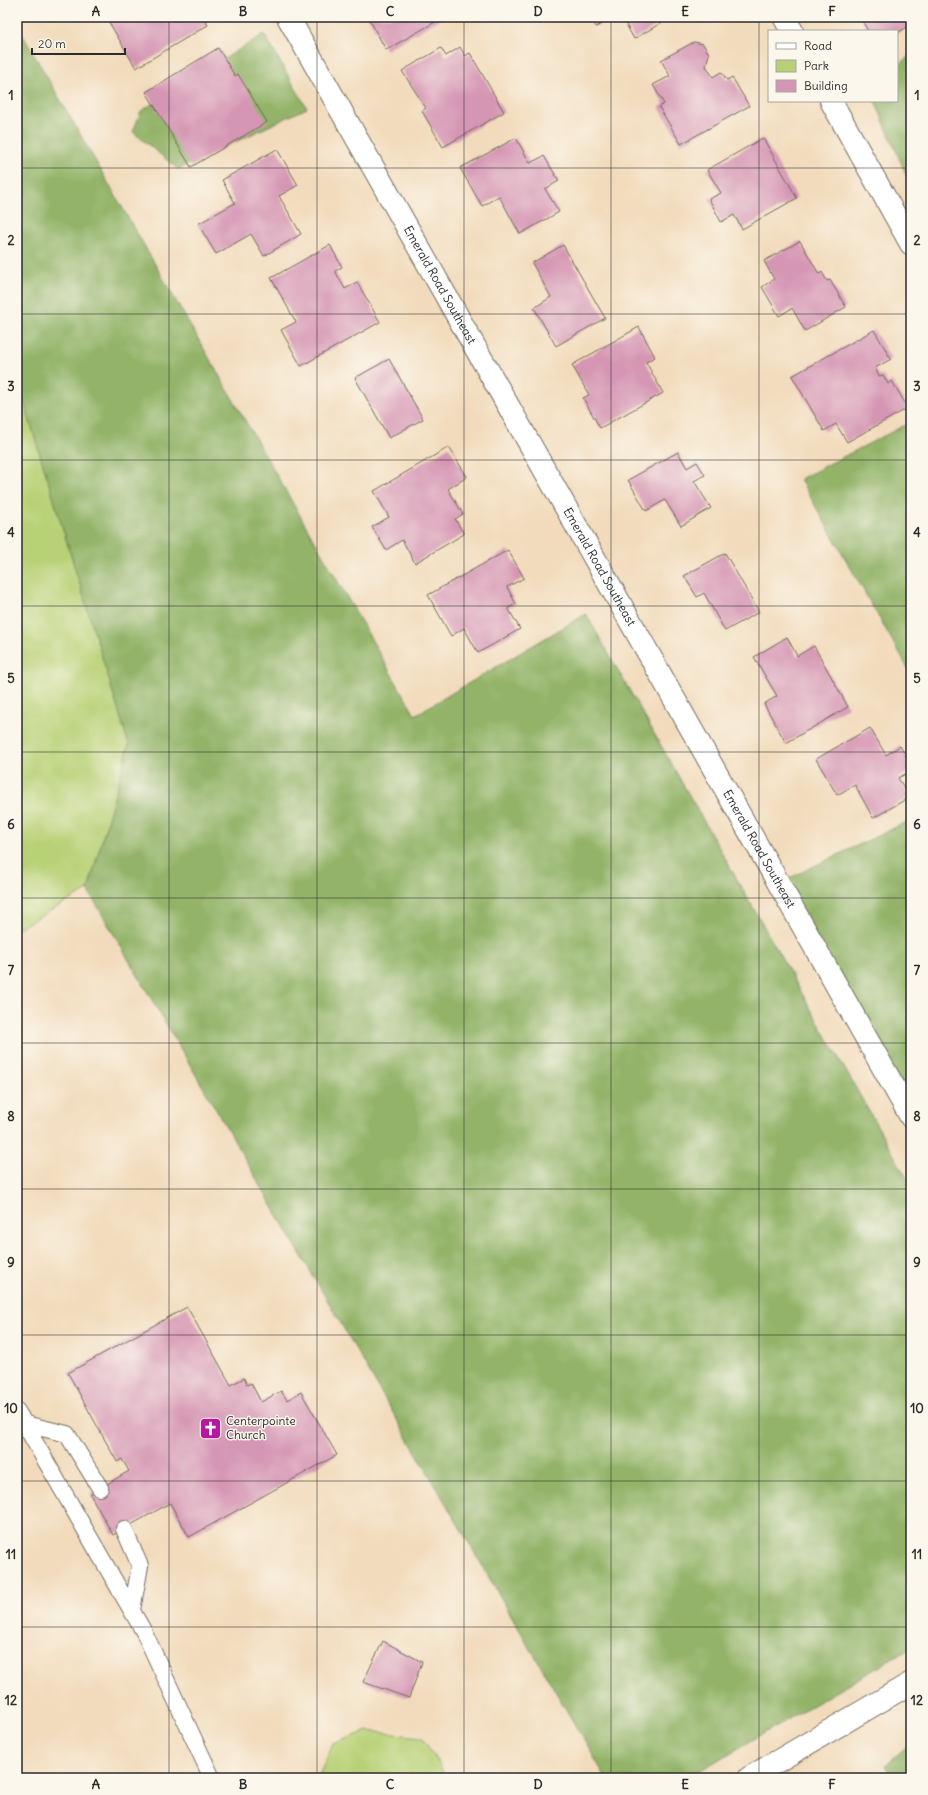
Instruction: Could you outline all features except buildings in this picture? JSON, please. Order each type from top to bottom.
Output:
[{"type":"street","name":"Emerald Road Southeast","points":[[288,17],[911,1117]]},
{"type":"street","points":[[784,17],[791,30]]},
{"type":"street","points":[[832,102],[911,244]]},
{"type":"street","points":[[748,1778],[911,1683]]},
{"type":"lane","points":[[17,1411],[144,1632],[212,1778]]},
{"type":"lane","points":[[25,1424],[67,1434],[100,1488]]},
{"type":"lane","points":[[124,1529],[140,1566],[132,1610]]},
{"type":"green space","points":[[17,25],[415,715],[586,614],[911,1185],[911,1648],[687,1778],[606,1778],[88,890],[129,745],[17,379]]},
{"type":"green space","points":[[264,34],[307,108],[178,169],[133,132],[141,111]]},
{"type":"green space","points":[[911,55],[911,186],[875,102],[898,102],[898,69]]},
{"type":"green space","points":[[17,379],[129,745],[88,890],[17,929]]},
{"type":"green space","points":[[911,422],[911,671],[910,672],[800,479]]},
{"type":"green space","points":[[911,820],[911,1117],[779,883]]},
{"type":"green space","points":[[367,1731],[422,1737],[447,1778],[318,1778],[333,1744]]},
{"type":"green space","points":[[911,1743],[911,1778],[892,1778],[885,1765]]},
{"type":"place","name":"Centerpointe Church","points":[[210,1428]]}]
